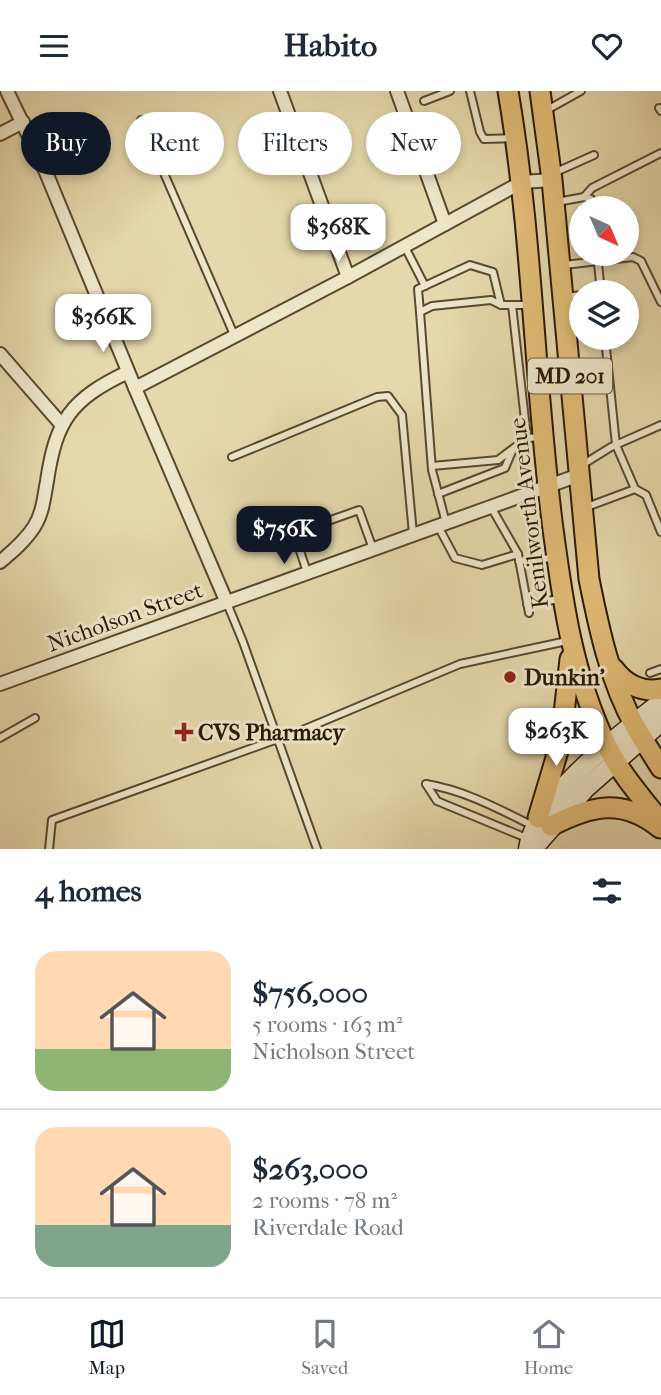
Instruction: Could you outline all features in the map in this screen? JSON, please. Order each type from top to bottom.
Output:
[{"type":"main road","name":"Kenilworth Avenue","points":[[508,91],[522,182],[533,305],[535,437],[548,487],[570,642],[582,684],[611,754],[661,822]]},
{"type":"main road","name":"MD 201","points":[[540,91],[559,265],[569,291]]},
{"type":"main road","name":"MD 201","points":[[573,350],[579,471],[589,579],[609,662],[638,731],[661,768]]},
{"type":"main road","points":[[536,835],[561,741],[567,701],[570,642]]},
{"type":"main road","points":[[609,662],[617,673],[633,686],[654,691],[655,681]]},
{"type":"main road","points":[[536,835],[575,814],[597,807],[625,810],[650,820],[661,829]]},
{"type":"street","points":[[7,91],[21,118]]},
{"type":"street","points":[[280,91],[348,277]]},
{"type":"street","points":[[397,91],[445,224]]},
{"type":"street","points":[[0,134],[21,123]]},
{"type":"street","points":[[48,175],[227,603]]},
{"type":"street","points":[[135,388],[405,247],[522,182],[551,177]]},
{"type":"street","points":[[0,354],[61,424]]},
{"type":"street","points":[[0,562],[28,535],[39,517],[55,439],[61,424],[73,409],[103,384],[128,372]]},
{"type":"street","name":"Nicholson Street","points":[[0,684],[548,487],[579,471]]},
{"type":"street","points":[[536,835],[573,778],[611,754],[638,731],[661,702]]},
{"type":"street","points":[[638,731],[661,722]]},
{"type":"lane","points":[[424,100],[450,91]]},
{"type":"lane","points":[[470,91],[484,139],[516,138]]},
{"type":"lane","points":[[542,112],[581,91]]},
{"type":"lane","points":[[585,196],[592,188],[661,153]]},
{"type":"lane","points":[[551,177],[594,155]]},
{"type":"lane","points":[[165,175],[234,337]]},
{"type":"lane","points":[[553,203],[569,200]]},
{"type":"lane","points":[[405,247],[425,286]]},
{"type":"lane","points":[[639,260],[661,302]]},
{"type":"lane","points":[[559,265],[569,263]]},
{"type":"lane","points":[[501,305],[493,272],[470,265],[418,289],[432,466],[442,525],[455,558],[482,565],[519,557],[557,557]]},
{"type":"lane","points":[[421,312],[432,306],[491,300],[501,305],[533,305]]},
{"type":"lane","points":[[432,466],[498,460],[514,447],[535,437],[512,305]]},
{"type":"lane","points":[[607,350],[617,445],[635,489],[646,495],[661,532]]},
{"type":"lane","points":[[232,457],[377,397],[388,396],[402,415],[414,535]]},
{"type":"lane","points":[[579,471],[617,445],[661,425]]},
{"type":"lane","points":[[438,494],[505,468],[514,447]]},
{"type":"lane","points":[[582,509],[635,489]]},
{"type":"lane","points":[[491,507],[519,557],[528,613]]},
{"type":"lane","points":[[308,575],[294,533],[359,510],[374,551]]},
{"type":"lane","points":[[527,604],[563,599]]},
{"type":"lane","points":[[227,603],[317,849]]},
{"type":"lane","points":[[49,849],[52,820],[278,739],[460,664],[570,642]]},
{"type":"lane","points":[[655,681],[661,669]]},
{"type":"lane","points":[[0,738],[35,718]]},
{"type":"lane","points":[[426,784],[446,787],[481,801],[536,835],[437,801],[426,784]]},
{"type":"place","name":"Dunkin'","points":[[510,677]]},
{"type":"place","name":"CVS Pharmacy","points":[[184,732]]}]
